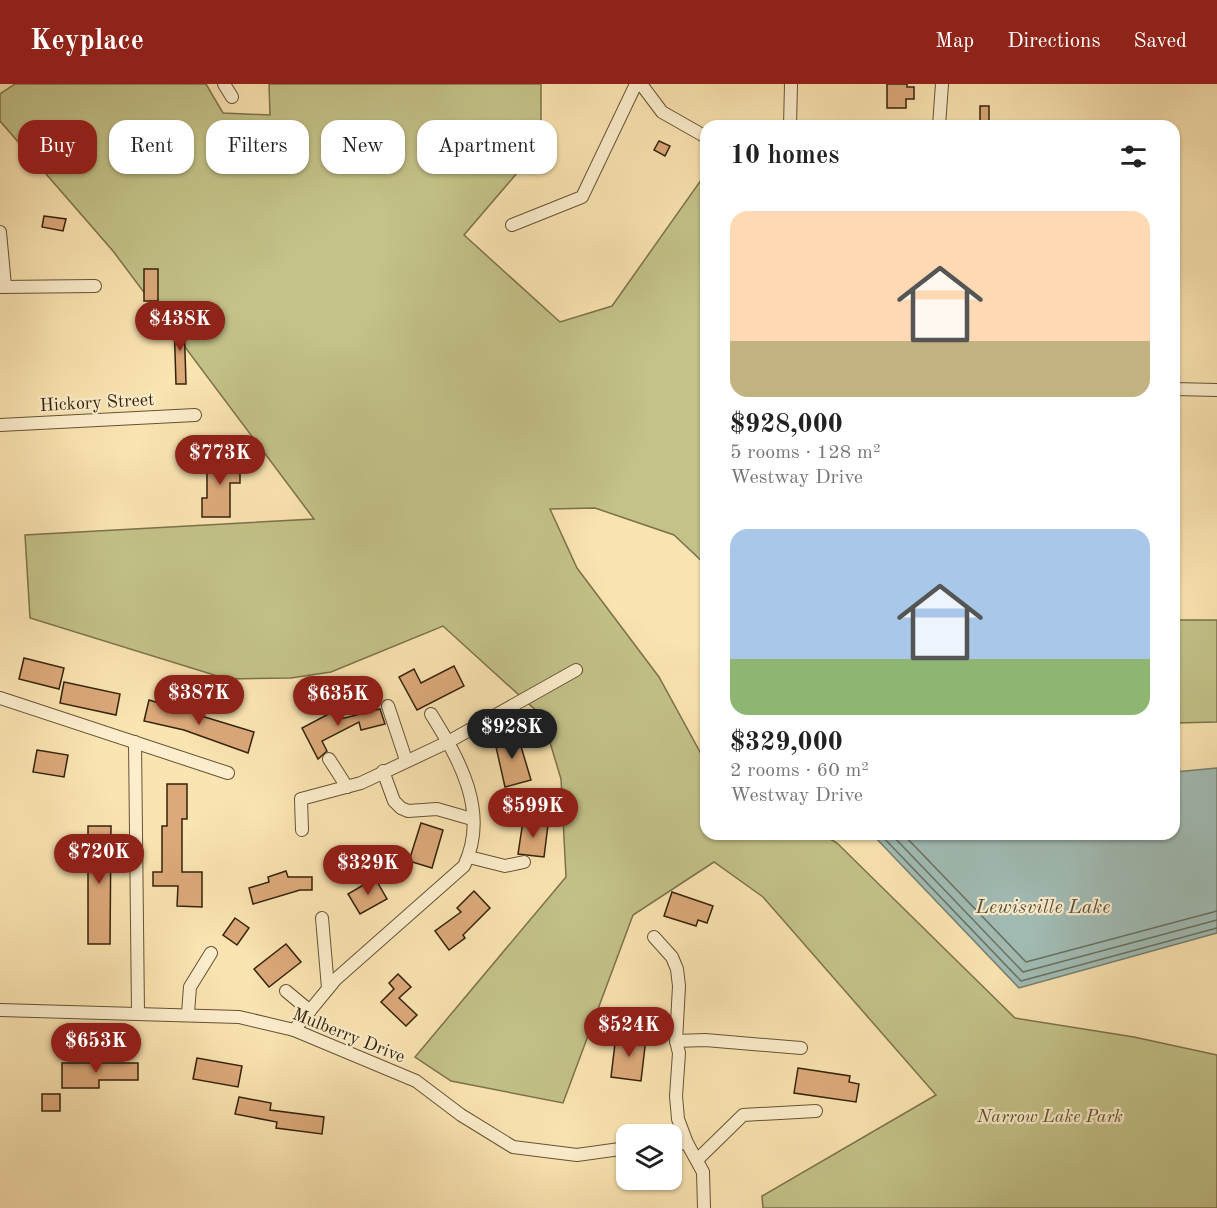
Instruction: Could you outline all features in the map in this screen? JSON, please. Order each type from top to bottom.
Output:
[{"type":"street","points":[[224,84],[232,97]]},
{"type":"street","points":[[512,225],[582,197],[636,84]]},
{"type":"street","points":[[641,84],[662,112],[700,134]]},
{"type":"street","points":[[790,120],[791,84]]},
{"type":"street","points":[[939,120],[942,84]]},
{"type":"street","points":[[0,232],[2,286],[96,286]]},
{"type":"street","points":[[1180,389],[1217,390]]},
{"type":"street","name":"Hickory Street","points":[[0,425],[195,415]]},
{"type":"street","points":[[302,830],[301,799],[347,787],[448,742],[576,670]]},
{"type":"street","points":[[0,698],[228,772]]},
{"type":"street","points":[[388,706],[406,760]]},
{"type":"street","points":[[294,1030],[328,988],[464,866],[469,857],[473,846],[470,793],[461,763],[431,714]]},
{"type":"street","points":[[135,742],[138,1013]]},
{"type":"street","points":[[329,759],[347,787]]},
{"type":"street","points":[[383,771],[394,801],[401,808],[408,811],[437,809],[472,819]]},
{"type":"street","points":[[469,857],[505,866],[524,862]]},
{"type":"street","points":[[322,918],[328,988]]},
{"type":"street","points":[[654,937],[672,957],[676,969],[679,986],[676,1041],[679,1053],[676,1096],[678,1119],[687,1143],[698,1159],[703,1172],[704,1208]]},
{"type":"street","points":[[188,1013],[190,987],[211,953]]},
{"type":"street","points":[[286,991],[310,1011]]},
{"type":"street","name":"Mulberry Drive","points":[[0,1010],[188,1013],[239,1017],[294,1030],[416,1081],[461,1115],[513,1147],[577,1155],[616,1150]]},
{"type":"street","points":[[676,1041],[705,1040],[801,1048]]},
{"type":"street","points":[[698,1159],[743,1115],[816,1111]]},
{"type":"street","points":[[682,1143],[687,1143]]},
{"type":"green space","name":"Narrow Lake Park","points":[[15,84],[206,84],[223,113],[270,115],[269,84],[541,84],[541,120],[417,120],[417,174],[516,174],[464,235],[560,322],[612,306],[700,181],[700,559],[674,535],[595,508],[550,509],[577,568],[659,677],[700,752],[700,840],[832,840],[1015,1018],[1134,1037],[1217,1055],[1217,1208],[763,1208],[762,1196],[936,1095],[763,897],[714,862],[633,915],[563,1103],[451,1081],[415,1057],[566,877],[561,779],[542,716],[443,626],[331,672],[291,678],[227,679],[30,618],[25,535],[314,519],[113,251],[46,174],[97,174],[97,120],[18,120],[18,142],[0,121],[0,94]]},
{"type":"green space","points":[[1180,620],[1217,620],[1217,722],[1180,723]]},
{"type":"water","name":"Lewisville Lake","points":[[1217,768],[1217,933],[1019,988],[878,840],[1180,840],[1180,772]]},
{"type":"building","points":[[887,84],[907,84],[907,87],[914,87],[914,99],[906,99],[906,108],[887,108]]},
{"type":"building","points":[[980,106],[989,106],[989,120],[980,120]]},
{"type":"building","points":[[659,141],[670,146],[665,156],[654,150]]},
{"type":"building","points":[[44,216],[66,219],[63,231],[42,227]]},
{"type":"building","points":[[144,269],[158,269],[158,301],[144,301]]},
{"type":"building","points":[[174,320],[184,320],[186,384],[176,384]]},
{"type":"building","points":[[207,458],[240,458],[240,483],[230,483],[230,517],[202,517],[202,498],[207,498]]},
{"type":"building","points":[[24,658],[64,668],[59,689],[19,679]]},
{"type":"building","points":[[454,666],[464,686],[417,710],[399,677],[414,669],[421,683]]},
{"type":"building","points":[[64,682],[120,694],[116,715],[60,703]]},
{"type":"building","points":[[149,700],[254,732],[248,753],[184,730],[144,721]]},
{"type":"building","points":[[380,709],[385,724],[361,730],[359,722],[322,741],[327,751],[318,759],[302,728],[336,710],[341,719]]},
{"type":"building","points":[[517,733],[531,780],[505,787],[494,738]]},
{"type":"building","points":[[37,750],[68,755],[64,777],[33,772]]},
{"type":"building","points":[[167,784],[187,784],[187,819],[182,819],[182,872],[202,872],[202,907],[177,906],[178,886],[153,886],[153,872],[162,872],[162,826],[167,826]]},
{"type":"building","points":[[523,821],[548,825],[544,857],[518,854]]},
{"type":"building","points":[[421,823],[443,830],[432,868],[409,861]]},
{"type":"building","points":[[88,826],[111,826],[110,944],[88,944]]},
{"type":"building","points":[[286,871],[288,877],[312,877],[312,890],[300,890],[253,904],[249,888],[269,882],[268,877]]},
{"type":"building","points":[[375,878],[387,899],[360,914],[348,894]]},
{"type":"building","points":[[474,891],[490,908],[463,935],[465,938],[449,950],[435,931],[461,912],[457,908]]},
{"type":"building","points":[[672,892],[713,906],[707,923],[698,920],[696,926],[664,916]]},
{"type":"building","points":[[235,918],[249,928],[237,945],[223,935]]},
{"type":"building","points":[[286,944],[301,962],[269,987],[254,969]]},
{"type":"building","points":[[398,974],[411,987],[399,998],[417,1015],[406,1026],[381,1002],[394,989],[389,983]]},
{"type":"building","points":[[616,1035],[646,1038],[641,1081],[611,1077]]},
{"type":"building","points":[[197,1058],[242,1066],[238,1087],[193,1079]]},
{"type":"building","points":[[62,1063],[138,1063],[138,1080],[99,1080],[99,1088],[62,1088]]},
{"type":"building","points":[[798,1068],[850,1076],[849,1082],[859,1084],[856,1102],[794,1093]]},
{"type":"building","points":[[42,1094],[60,1094],[60,1111],[42,1111]]},
{"type":"building","points":[[239,1097],[271,1103],[270,1110],[324,1117],[322,1134],[276,1128],[277,1122],[235,1114]]}]
